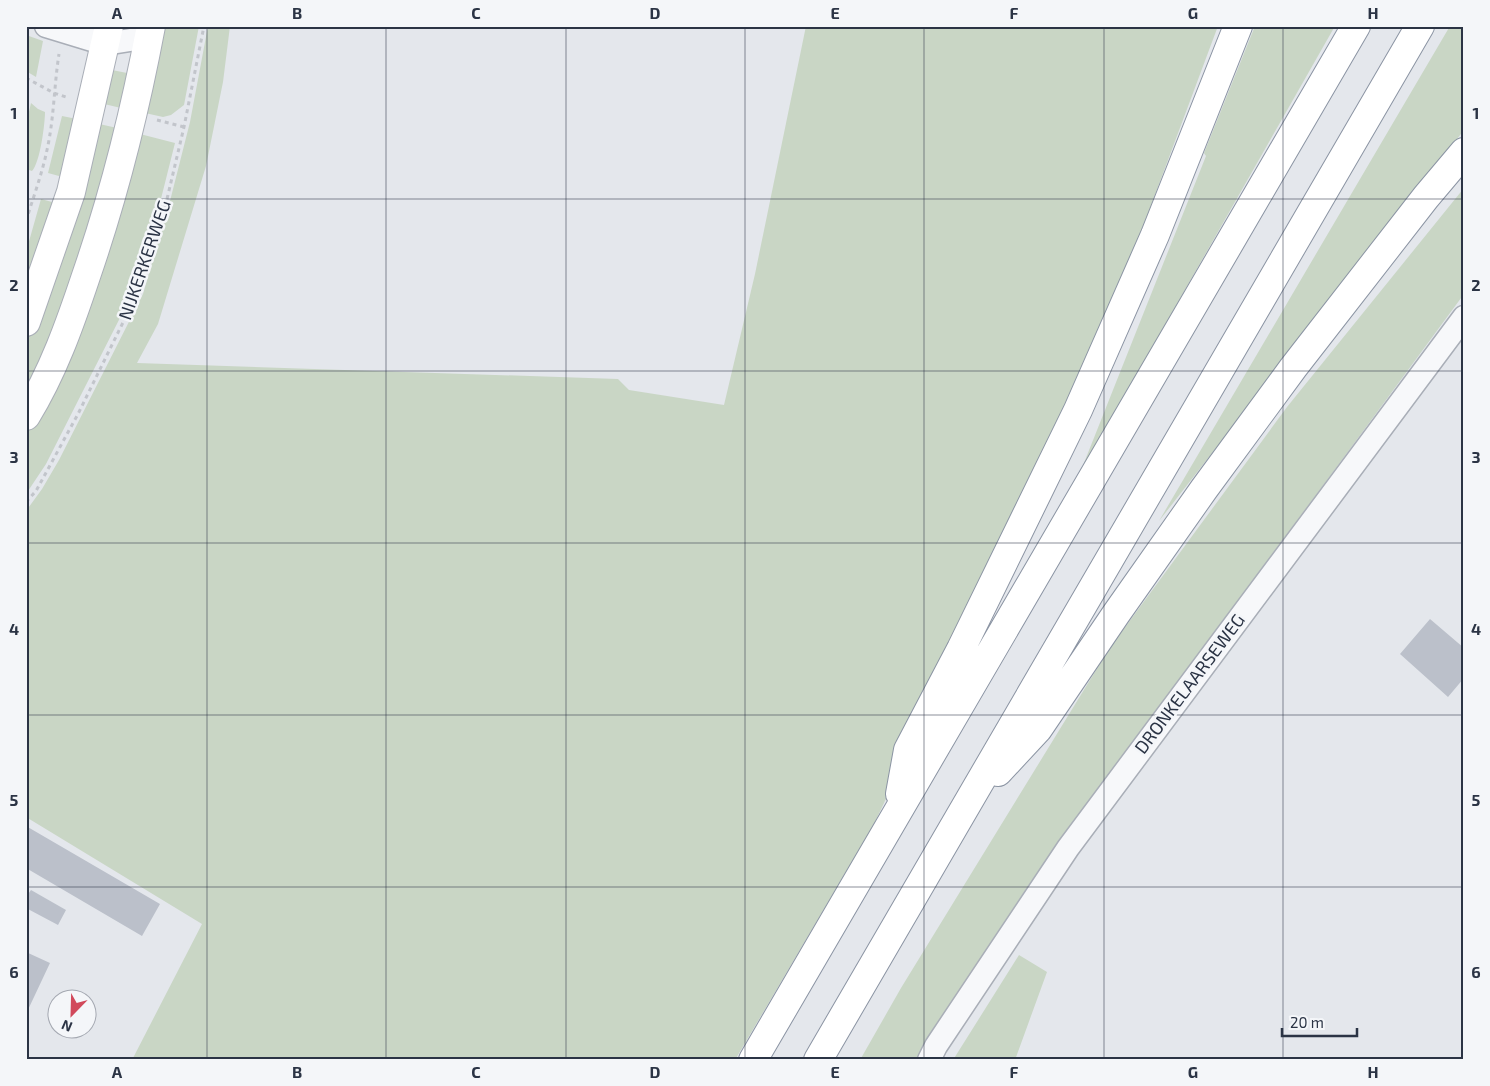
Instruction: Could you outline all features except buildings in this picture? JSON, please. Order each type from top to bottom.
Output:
[{"type":"main road","points":[[896,815],[908,750],[961,649],[1078,410],[1155,235],[1238,26]]},
{"type":"main road","points":[[753,1060],[1356,26]]},
{"type":"main road","points":[[818,1060],[1420,26]]},
{"type":"main road","points":[[26,416],[66,337],[104,224],[131,121],[143,30]]},
{"type":"main road","points":[[26,322],[54,246],[71,192],[107,35]]},
{"type":"main road","points":[[967,803],[1038,729],[1116,614],[1293,368],[1426,197],[1464,152]]},
{"type":"street","points":[[55,29],[107,35],[143,30]]},
{"type":"street","name":"DRONKELAARSEWEG","points":[[929,1060],[936,1046],[1068,848],[1464,317]]},
{"type":"path","name":"NIJKERKERWEG","points":[[26,502],[36,491],[78,414],[136,296],[167,199],[204,26]]},
{"type":"path","points":[[26,221],[47,151],[53,118],[55,29]]},
{"type":"green space","points":[[162,26],[199,26],[184,105],[171,115],[163,117],[145,113]]},
{"type":"green space","points":[[208,26],[230,26],[223,82],[206,166],[158,324],[137,363],[618,379],[629,390],[724,405],[755,274],[806,26],[1218,26],[1143,227],[1010,539],[874,824],[735,1060],[132,1060],[202,924],[26,817],[26,511],[59,460],[143,294],[170,201],[190,122]]},
{"type":"green space","points":[[1255,26],[1335,26],[1078,478],[1206,156],[1204,153]]},
{"type":"green space","points":[[1450,26],[1464,26],[1464,130],[1159,521]]},
{"type":"green space","points":[[26,35],[43,41],[36,77],[26,71]]},
{"type":"green space","points":[[107,69],[127,73],[121,108],[100,103]]},
{"type":"green space","points":[[31,103],[45,112],[40,152],[32,171],[26,169],[26,125]]},
{"type":"green space","points":[[62,116],[82,120],[70,169],[59,176],[48,173]]},
{"type":"green space","points":[[95,123],[117,128],[91,221],[26,404],[26,343],[43,297]]},
{"type":"green space","points":[[140,134],[175,143],[148,246],[126,306],[46,464],[26,494],[26,430],[37,413]]},
{"type":"green space","points":[[1464,188],[1464,294],[1026,889],[938,1027],[920,1060],[860,1060],[901,988],[1109,649],[1287,407]]},
{"type":"green space","points":[[41,199],[52,202],[58,212],[26,306],[26,252]]},
{"type":"green space","points":[[1019,955],[1047,972],[1015,1060],[953,1060]]}]
